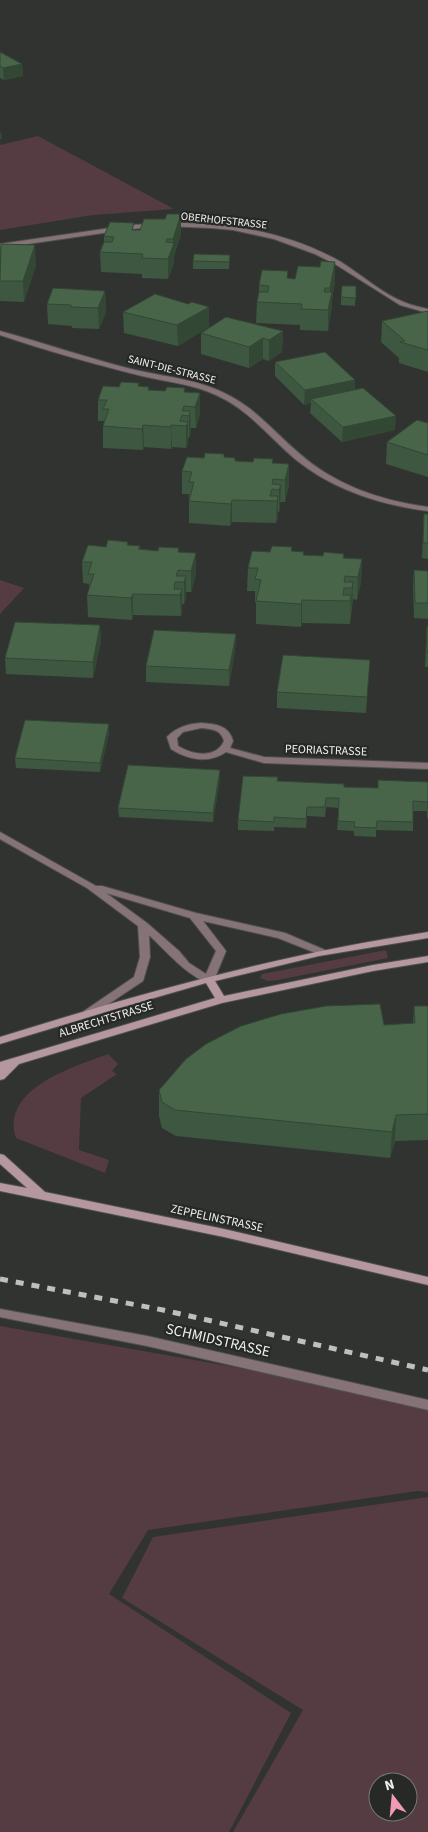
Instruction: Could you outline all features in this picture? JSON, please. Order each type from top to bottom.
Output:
[{"type":"main road","name":"ALBRECHTSTRASSE","points":[[0,1041],[88,1013],[321,952],[428,935]]},
{"type":"main road","name":"ALBRECHTSTRASSE","points":[[0,1066],[221,1000],[373,968],[428,959]]},
{"type":"main road","points":[[209,980],[221,1000]]},
{"type":"main road","points":[[0,1076],[18,1060]]},
{"type":"main road","points":[[0,1158],[41,1195]]},
{"type":"main road","name":"ZEPPELINSTRASSE","points":[[0,1187],[224,1233],[428,1280]]},
{"type":"street","name":"OBERHOFSTRASSE","points":[[0,246],[132,227],[181,225],[257,231],[307,248],[336,263],[403,304],[428,311]]},
{"type":"street","name":"SAINT-DIE-STRASSE","points":[[0,333],[77,358],[217,392],[251,414],[299,458],[330,479],[360,493],[417,508],[428,509]]},
{"type":"street","points":[[199,725],[214,726],[229,738],[229,744],[225,749],[214,755],[204,757],[189,756],[174,747],[172,737],[176,732],[185,727],[199,725]]},
{"type":"street","name":"PEORIASTRASSE","points":[[225,749],[264,760],[428,766]]},
{"type":"street","points":[[0,835],[90,886],[143,924],[175,953],[185,965],[209,980],[220,951],[194,916]]},
{"type":"street","points":[[90,886],[194,916],[281,935],[321,952]]},
{"type":"street","points":[[88,1013],[139,979],[145,957],[143,924]]},
{"type":"street","name":"SCHMIDSTRASSE","points":[[0,1312],[157,1343],[428,1405]]},
{"type":"shaded area","points":[[38,136],[174,209],[93,215],[0,230],[0,145]]},
{"type":"shaded area","points":[[0,580],[24,588],[0,614]]},
{"type":"shaded area","points":[[386,950],[388,958],[278,980],[268,981],[260,978],[262,974]]},
{"type":"shaded area","points":[[108,1054],[118,1064],[112,1071],[117,1074],[81,1098],[79,1150],[109,1160],[105,1173],[16,1138],[14,1121],[19,1105],[30,1093],[44,1082],[61,1073]]},
{"type":"shaded area","points":[[0,1326],[428,1401],[428,1492],[417,1491],[148,1530],[109,1594],[291,1713],[229,1832],[0,1832]]},
{"type":"shaded area","points":[[428,1497],[428,1832],[233,1832],[303,1710],[122,1598],[153,1537]]},
{"type":"building","points":[[0,52],[22,64],[3,68],[0,66]]},
{"type":"building","points":[[167,214],[181,214],[173,239],[167,239],[166,242],[174,243],[168,259],[142,258],[143,254],[100,252],[104,242],[112,242],[114,237],[104,236],[110,222],[134,223],[132,230],[140,230],[144,219],[165,219]]},
{"type":"building","points":[[1,244],[35,245],[23,281],[0,281]]},
{"type":"building","points":[[194,254],[230,255],[229,262],[193,261]]},
{"type":"building","points":[[321,261],[335,262],[330,288],[325,288],[324,292],[332,292],[328,310],[301,309],[302,304],[257,302],[259,292],[268,292],[269,286],[259,285],[262,270],[288,271],[287,278],[295,279],[298,266],[320,267]]},
{"type":"building","points":[[342,286],[356,286],[356,298],[341,297]]},
{"type":"building","points":[[53,288],[105,291],[98,308],[71,307],[71,305],[47,304]]},
{"type":"building","points":[[155,294],[188,304],[192,302],[209,307],[177,325],[123,312]]},
{"type":"building","points":[[428,311],[428,350],[400,342],[405,341],[382,321]]},
{"type":"building","points":[[226,317],[283,331],[269,340],[263,338],[249,347],[201,333]]},
{"type":"building","points":[[325,352],[355,380],[305,390],[275,362]]},
{"type":"building","points":[[121,382],[139,383],[138,386],[149,387],[148,390],[165,391],[167,387],[185,388],[184,392],[200,393],[195,407],[184,406],[182,411],[190,411],[189,416],[182,415],[180,421],[188,422],[186,426],[143,425],[142,429],[103,426],[109,409],[103,409],[107,400],[98,400],[103,386],[119,387]]},
{"type":"building","points":[[363,388],[396,416],[343,427],[311,399]]},
{"type":"building","points":[[417,420],[428,423],[428,455],[387,442]]},
{"type":"building","points":[[205,453],[224,454],[224,457],[235,458],[235,461],[253,462],[254,458],[273,459],[272,463],[289,464],[285,480],[273,479],[272,484],[281,485],[279,490],[272,489],[270,496],[278,496],[277,501],[232,500],[231,504],[189,501],[194,482],[189,482],[192,472],[182,471],[187,457],[204,458]]},
{"type":"building","points":[[424,514],[428,514],[428,543],[423,543]]},
{"type":"building","points":[[108,540],[128,542],[127,545],[140,546],[138,549],[158,551],[159,547],[179,548],[178,552],[196,553],[191,571],[178,570],[176,576],[186,576],[184,582],[175,582],[174,589],[182,589],[180,595],[133,594],[131,598],[87,595],[94,574],[88,574],[92,562],[82,562],[88,545],[106,547]]},
{"type":"building","points":[[272,546],[292,547],[291,551],[304,552],[303,555],[323,556],[324,552],[344,554],[343,558],[362,559],[358,577],[345,576],[344,582],[353,582],[352,588],[344,588],[343,595],[351,595],[350,601],[302,600],[301,604],[256,601],[261,580],[255,579],[258,568],[248,568],[252,551],[270,552]]},
{"type":"building","points":[[414,570],[428,571],[428,603],[415,603]]},
{"type":"building","points":[[15,622],[100,625],[93,662],[5,658]]},
{"type":"building","points":[[427,626],[428,652],[426,652]]},
{"type":"building","points":[[154,630],[236,634],[229,670],[146,666]]},
{"type":"building","points":[[283,655],[370,660],[367,697],[277,692]]},
{"type":"building","points":[[25,720],[109,724],[100,763],[15,758]]},
{"type":"building","points":[[128,765],[220,770],[213,813],[118,808]]},
{"type":"building","points":[[243,776],[278,777],[277,781],[344,784],[344,787],[378,788],[378,780],[428,782],[428,802],[413,801],[413,822],[377,821],[376,828],[354,827],[355,822],[338,821],[339,798],[326,798],[325,807],[307,807],[306,819],[274,817],[274,822],[238,820]]},
{"type":"building","points":[[380,1004],[384,1025],[415,1023],[414,1006],[428,1006],[428,1114],[396,1115],[392,1132],[175,1110],[162,1102],[159,1090],[186,1059],[206,1044],[241,1026],[281,1014],[326,1006]]},
{"type":"railway","points":[[0,1279],[163,1310],[428,1370]]}]
